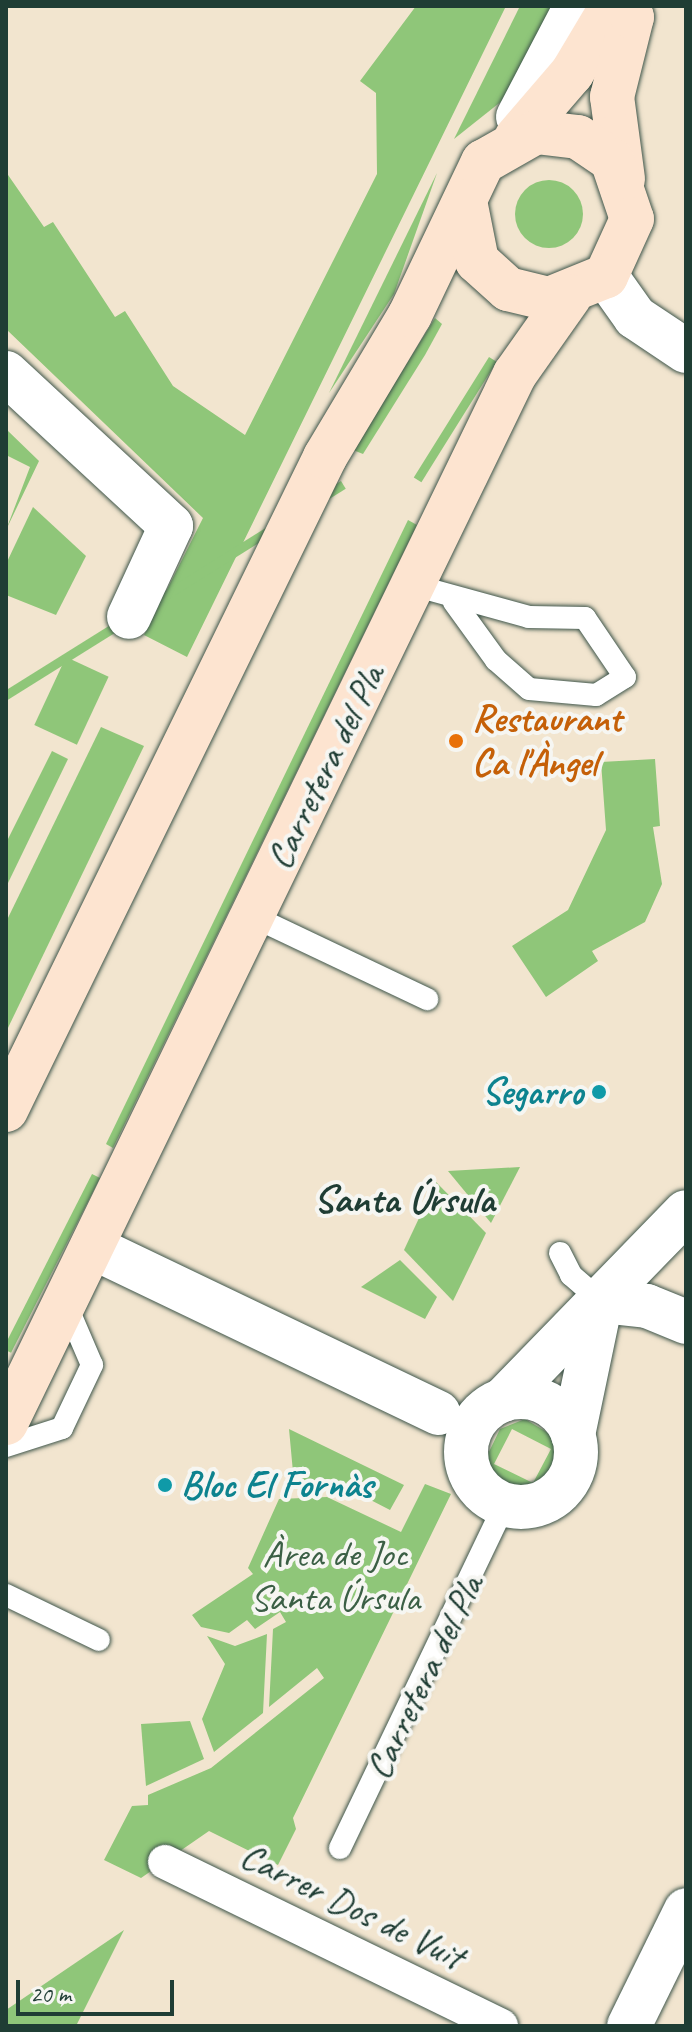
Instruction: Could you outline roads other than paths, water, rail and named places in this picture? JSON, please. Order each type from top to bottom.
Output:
[{"type":"main road","points":[[6,1110],[325,457],[410,315],[465,201],[507,143],[572,73],[612,6]]},
{"type":"main road","points":[[623,179],[612,97],[632,17],[628,6]]},
{"type":"main road","name":"Carretera del Pla","points":[[6,1423],[515,374],[588,286],[632,219],[623,179],[612,160],[578,137],[536,132],[507,143]]},
{"type":"main road","points":[[465,201],[468,242],[491,276],[528,297],[588,286]]},
{"type":"street","points":[[507,143],[560,49],[576,6]]},
{"type":"street","points":[[588,286],[686,351]]},
{"type":"street","points":[[6,373],[171,526],[129,617]]},
{"type":"street","points":[[469,1470],[468,1436],[495,1404],[601,1301],[686,1212]]},
{"type":"street","points":[[92,1247],[438,1413],[495,1404],[552,1407],[573,1435]]},
{"type":"street","points":[[438,1413],[477,1486],[504,1505],[538,1505],[554,1496],[573,1468],[573,1435],[601,1301]]},
{"type":"street","points":[[601,1301],[647,1306],[686,1322]]},
{"type":"street","name":"Carrer Dos de Vuit","points":[[165,1862],[501,2026]]},
{"type":"street","points":[[629,2026],[686,1910]]},
{"type":"lane","points":[[413,585],[454,602],[529,617],[585,618],[625,677],[596,695],[529,689],[496,660],[454,602]]},
{"type":"lane","points":[[252,916],[427,999]]},
{"type":"lane","points":[[560,1253],[571,1275],[601,1301]]},
{"type":"lane","points":[[6,1446],[62,1428],[92,1365],[65,1302]]},
{"type":"lane","name":"Carretera del Pla","points":[[340,1848],[504,1505]]},
{"type":"lane","points":[[6,1595],[99,1640]]},
{"type":"place","name":"Restaurant Ca l'Àngel","points":[[456,741]]},
{"type":"place","name":"Segarro","points":[[599,1092]]},
{"type":"place","name":"Bloc El Fornàs","points":[[165,1485]]},
{"type":"district","name":"Santa Úrsula","points":[[404,1199]]},
{"type":"park label","name":"Àrea de Joc Santa Úrsula","points":[[335,1576]]}]
